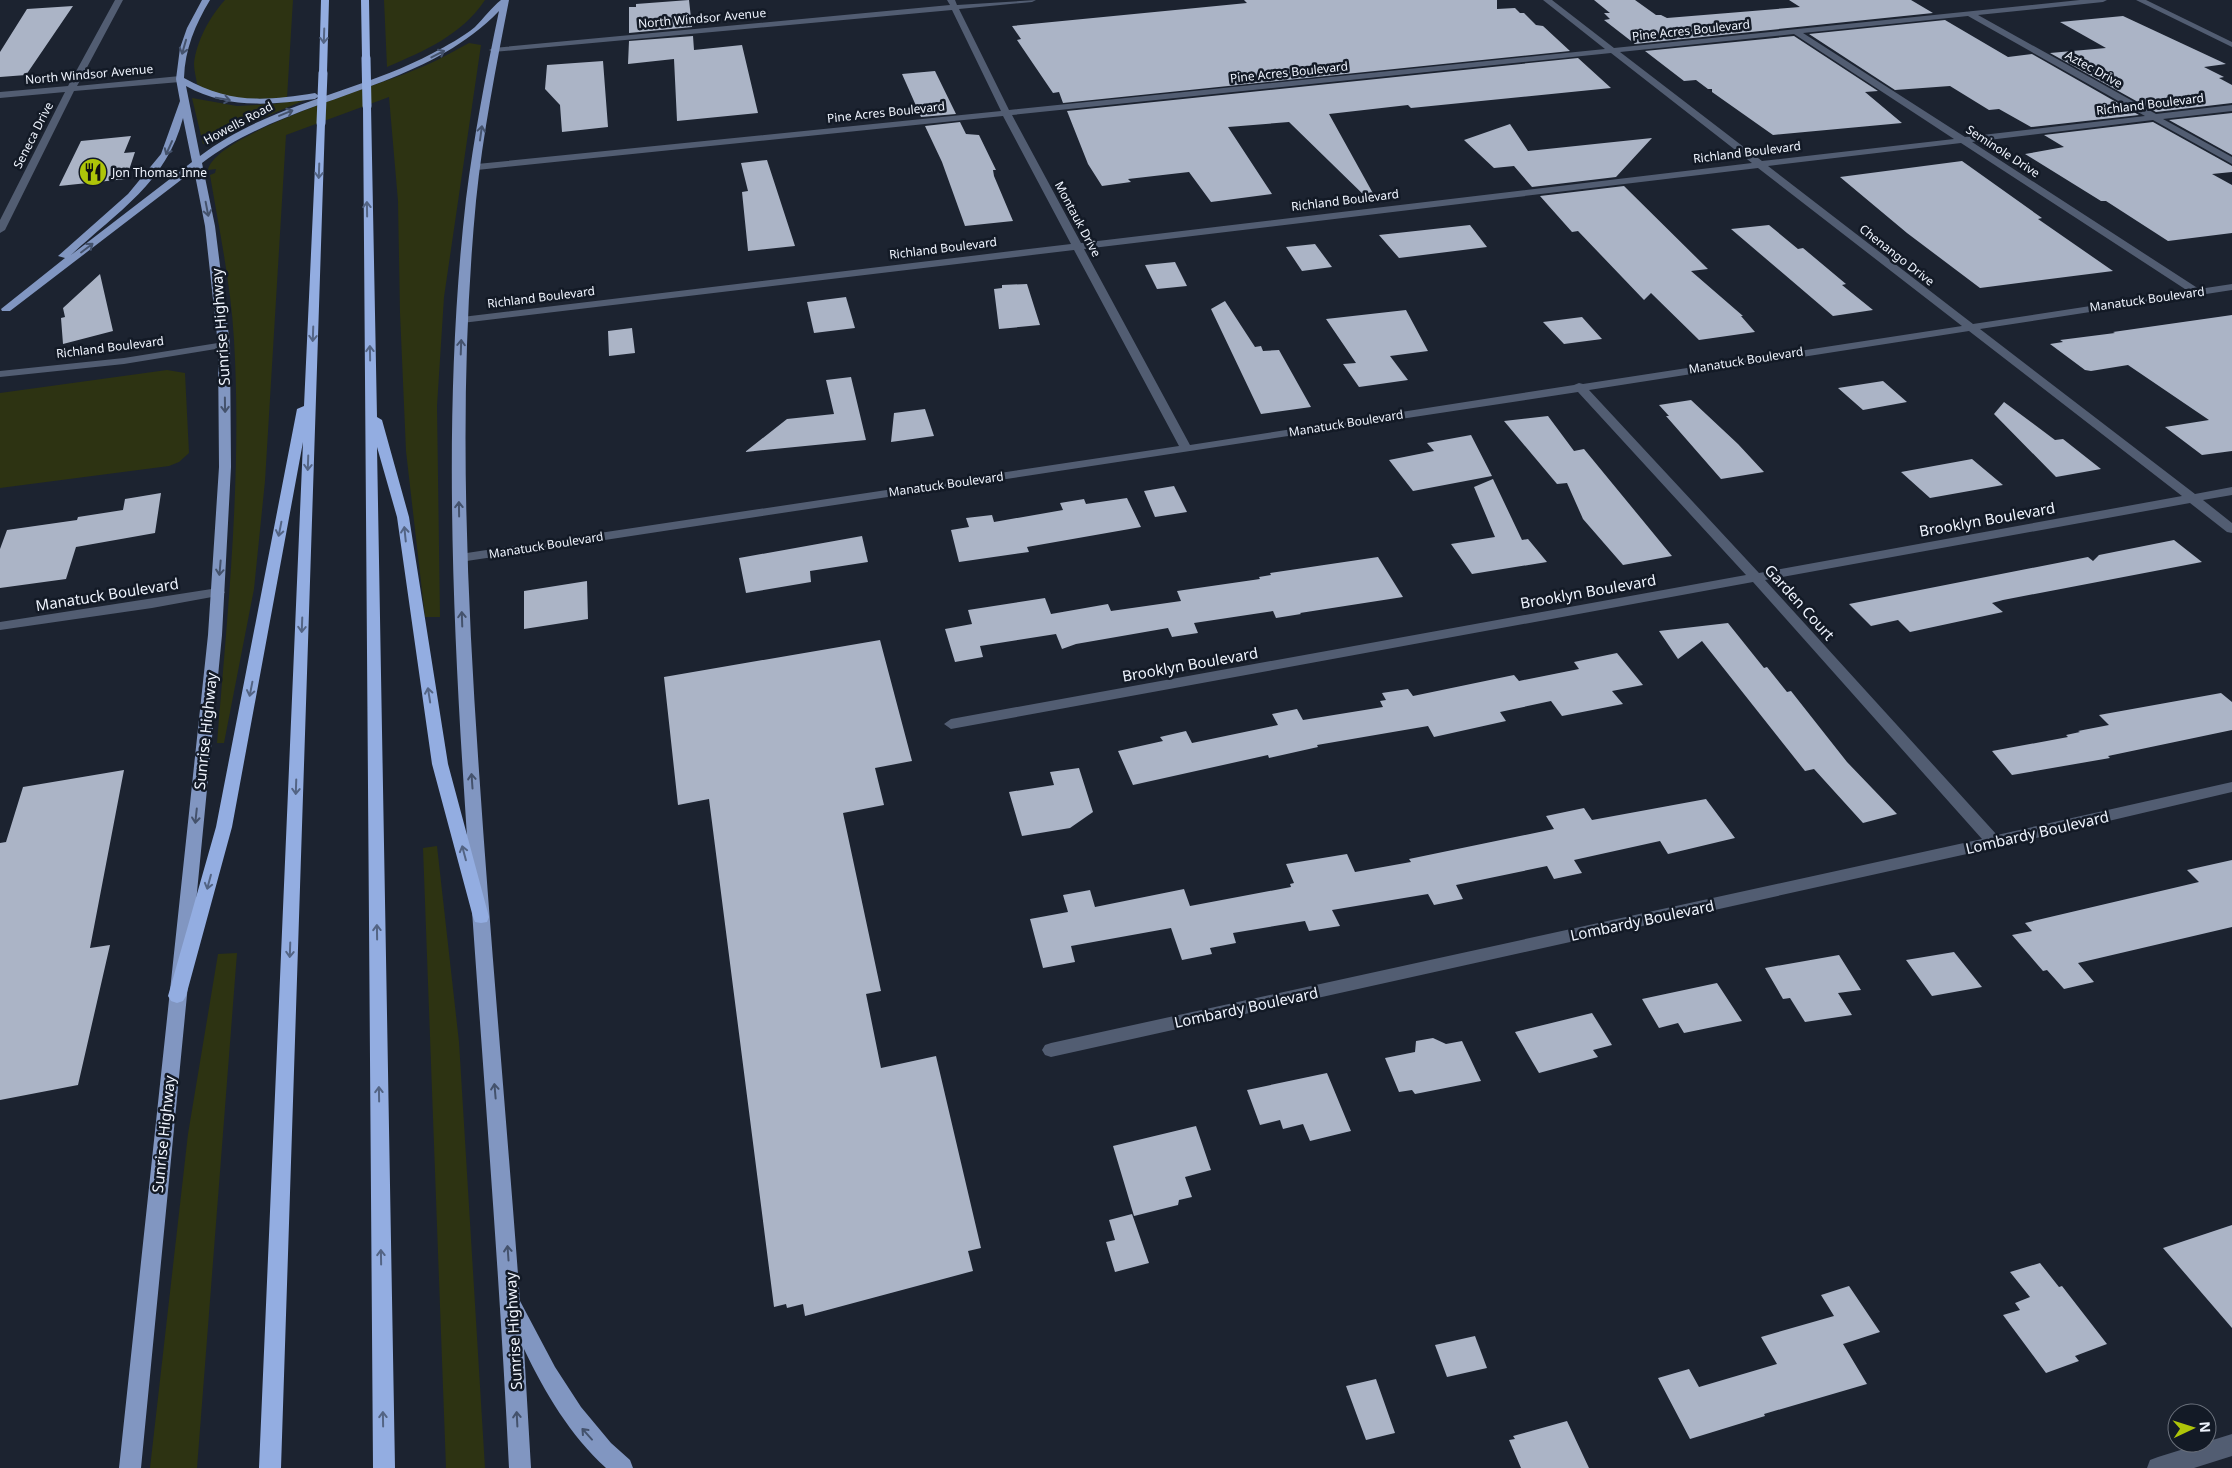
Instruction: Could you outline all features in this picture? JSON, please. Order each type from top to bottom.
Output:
[{"type":"highway","points":[[270,1468],[325,0]]},
{"type":"highway","points":[[365,0],[384,1468]]},
{"type":"highway","points":[[177,996],[224,827],[312,361]]},
{"type":"highway","points":[[370,402],[404,517],[440,764],[481,917]]},
{"type":"main road","name":"Sunrise Highway","points":[[504,0],[493,50],[468,238],[462,320],[458,423],[464,668],[481,917],[512,1301],[520,1468]]},
{"type":"main road","name":"Howells Road","points":[[3,311],[198,161],[248,130],[397,72],[445,50],[483,24],[504,0]]},
{"type":"main road","name":"Sunrise Highway","points":[[130,1468],[218,592],[225,467],[224,345],[213,245],[198,161],[183,101],[180,78],[181,58],[186,38],[206,1]]},
{"type":"main road","points":[[180,78],[207,95],[245,102],[284,100],[350,89]]},
{"type":"main road","name":"Howells Road","points":[[3,311],[146,181],[170,147],[183,101]]},
{"type":"main road","points":[[512,1301],[558,1392],[579,1425],[622,1468]]},
{"type":"street","name":"Seneca Drive","points":[[0,230],[3,218],[47,132],[119,0]]},
{"type":"street","name":"North Windsor Avenue","points":[[493,50],[953,3],[1032,0]]},
{"type":"street","name":"Chenango Drive","points":[[1547,0],[2232,530]]},
{"type":"street","name":"Pine Acres Boulevard","points":[[476,167],[2103,0]]},
{"type":"street","points":[[2140,0],[2232,44]]},
{"type":"street","name":"Montauk Drive","points":[[953,3],[1006,112],[1186,449]]},
{"type":"street","name":"Aztec Drive","points":[[1970,14],[2232,161]]},
{"type":"street","name":"Seminole Drive","points":[[1796,32],[2197,292]]},
{"type":"street","name":"North Windsor Avenue","points":[[0,94],[180,78]]},
{"type":"street","name":"Richland Boulevard","points":[[462,320],[2232,108]]},
{"type":"street","name":"Manatuck Boulevard","points":[[460,558],[1186,449],[1579,386],[2232,287]]},
{"type":"street","name":"Richland Boulevard","points":[[0,374],[124,361],[224,345]]},
{"type":"street","name":"Garden Court","points":[[1579,386],[1756,577],[1994,842]]},
{"type":"street","name":"Brooklyn Boulevard","points":[[951,724],[2232,491]]},
{"type":"street","name":"Manatuck Boulevard","points":[[0,626],[152,604],[218,592]]},
{"type":"street","name":"Lombardy Boulevard","points":[[1051,1050],[1994,842],[2232,787]]},
{"type":"street","points":[[2158,1468],[2232,1445]]},
{"type":"green space","points":[[225,0],[293,0],[287,98],[252,99],[229,97],[207,90],[197,84],[194,64],[201,38],[209,21]]},
{"type":"green space","points":[[384,0],[485,0],[465,23],[441,41],[387,67]]},
{"type":"green space","points":[[469,43],[481,45],[444,297],[437,406],[440,617],[425,617],[406,451],[400,313],[398,201],[389,97],[286,135],[265,481],[254,589],[224,743],[217,743],[233,542],[236,391],[230,299],[210,175],[215,173],[216,169],[208,170],[217,156],[237,142],[264,128],[330,101],[415,70]]},
{"type":"green space","points":[[192,98],[237,106],[274,104],[310,98],[203,144]]},
{"type":"green space","points":[[167,370],[185,373],[189,453],[179,462],[169,466],[0,488],[0,393]]},
{"type":"green space","points":[[437,846],[459,1042],[485,1468],[446,1468],[423,848]]},
{"type":"green space","points":[[237,953],[197,1468],[150,1468],[188,1134],[218,954]]},
{"type":"building","points":[[689,0],[692,27],[629,33],[629,7],[636,7],[636,4]]},
{"type":"building","points":[[1244,0],[1497,0],[1497,9],[1515,8],[1520,13],[1524,13],[1536,25],[1543,26],[1570,51],[1063,103],[1059,92],[1053,93],[1017,40],[1021,39],[1012,26],[1247,3]]},
{"type":"building","points":[[1594,0],[1635,0],[1656,15],[1667,18],[1800,7],[1789,0],[1911,0],[1933,13],[1635,44],[1604,20],[1610,19],[1604,13],[1610,13]]},
{"type":"building","points":[[73,6],[26,75],[0,77],[0,52],[27,9]]},
{"type":"building","points":[[2123,16],[2226,64],[2204,67],[2224,77],[2219,78],[2232,85],[2232,103],[2156,112],[2050,53],[2106,48],[2060,22]]},
{"type":"building","points":[[1945,20],[2008,57],[2032,54],[2139,115],[2031,127],[1999,109],[1989,110],[1950,86],[1895,90],[1809,34]]},
{"type":"building","points":[[693,36],[694,50],[742,45],[758,113],[677,121],[674,59],[628,64],[629,41]]},
{"type":"building","points":[[1794,36],[1878,91],[1865,92],[1902,123],[1773,135],[1712,92],[1712,89],[1708,89],[1696,80],[1684,81],[1645,51]]},
{"type":"building","points":[[1578,58],[1611,88],[1411,108],[1408,105],[1329,114],[1375,197],[1370,201],[1289,122],[1228,127],[1272,194],[1211,202],[1189,172],[1128,179],[1131,182],[1102,186],[1088,164],[1067,111]]},
{"type":"building","points":[[603,61],[608,127],[562,132],[560,105],[545,89],[547,65]]},
{"type":"building","points":[[935,71],[956,114],[921,117],[902,74]]},
{"type":"building","points":[[2232,113],[2232,155],[2169,120]]},
{"type":"building","points":[[960,122],[966,134],[979,135],[996,170],[993,170],[994,176],[1013,221],[965,226],[942,162],[925,126]]},
{"type":"building","points":[[2153,122],[2232,166],[2232,172],[2212,174],[2232,185],[2232,233],[2168,241],[2106,201],[2101,201],[2025,154],[2064,147],[2044,135]]},
{"type":"building","points":[[1510,124],[1528,151],[1652,138],[1616,177],[1532,187],[1514,166],[1494,168],[1464,140]]},
{"type":"building","points":[[131,136],[124,153],[135,152],[126,179],[59,186],[81,141]]},
{"type":"building","points":[[767,160],[795,246],[748,251],[742,192],[748,191],[741,163]]},
{"type":"building","points":[[1962,161],[2042,218],[2038,219],[2113,271],[1980,288],[1907,233],[1840,177]]},
{"type":"building","points":[[1624,186],[1708,269],[1691,271],[1743,316],[1741,316],[1755,332],[1699,340],[1651,293],[1644,300],[1578,231],[1572,232],[1540,196]]},
{"type":"building","points":[[1470,225],[1487,247],[1399,258],[1379,235]]},
{"type":"building","points":[[1769,225],[1798,249],[1803,248],[1846,284],[1842,285],[1873,310],[1833,316],[1731,229]]},
{"type":"building","points":[[1315,244],[1332,267],[1302,271],[1286,247]]},
{"type":"building","points":[[1175,262],[1187,286],[1157,289],[1145,265]]},
{"type":"building","points":[[100,274],[113,331],[63,344],[61,318],[65,317],[63,308]]},
{"type":"building","points":[[1027,284],[1040,325],[999,329],[994,289],[1002,288],[1002,285]]},
{"type":"building","points":[[846,297],[855,328],[814,333],[807,302]]},
{"type":"building","points":[[1225,301],[1255,347],[1261,346],[1263,351],[1279,350],[1311,407],[1261,414],[1211,309]]},
{"type":"building","points":[[1406,310],[1428,351],[1390,356],[1408,380],[1359,387],[1343,364],[1356,363],[1326,319]]},
{"type":"building","points":[[2232,315],[2232,451],[2202,455],[2165,427],[2209,420],[2128,365],[2091,371],[2085,370],[2050,344],[2063,342],[2060,340]]},
{"type":"building","points":[[1582,317],[1602,339],[1564,344],[1543,322]]},
{"type":"building","points":[[632,328],[635,353],[609,356],[608,331]]},
{"type":"building","points":[[851,377],[866,440],[745,452],[787,419],[834,414],[826,380]]},
{"type":"building","points":[[1883,381],[1907,402],[1863,410],[1838,388]]},
{"type":"building","points":[[1691,400],[1738,444],[1764,472],[1721,479],[1666,416],[1669,416],[1659,405]]},
{"type":"building","points":[[2004,402],[2055,440],[2063,439],[2101,469],[2056,477],[1994,414]]},
{"type":"building","points":[[925,409],[934,436],[891,442],[894,413]]},
{"type":"building","points":[[1548,416],[1574,451],[1584,449],[1672,556],[1623,565],[1583,519],[1567,483],[1557,484],[1504,421]]},
{"type":"building","points":[[1471,435],[1492,476],[1413,491],[1389,460],[1434,451],[1427,443]]},
{"type":"building","points":[[1972,459],[2003,485],[1930,498],[1901,472]]},
{"type":"building","points":[[1493,479],[1522,540],[1528,539],[1547,562],[1472,574],[1451,544],[1495,537],[1474,487]]},
{"type":"building","points":[[1174,486],[1187,512],[1155,517],[1144,491]]},
{"type":"building","points":[[161,493],[155,533],[76,547],[66,579],[0,588],[0,549],[7,530],[77,520],[78,517],[123,510],[125,499]]},
{"type":"building","points":[[1127,498],[1141,527],[1027,547],[1029,552],[959,562],[951,530],[969,527],[966,518],[992,515],[994,522],[1063,510],[1060,503],[1084,499],[1086,504]]},
{"type":"building","points":[[862,536],[868,562],[810,571],[811,582],[746,593],[739,558]]},
{"type":"building","points":[[2174,540],[2202,562],[2003,600],[1992,603],[2003,612],[1910,632],[1898,620],[1871,626],[1849,604],[2088,557],[2093,561],[2099,555]]},
{"type":"building","points":[[1378,557],[1403,597],[1276,618],[1273,611],[1194,623],[1198,633],[1172,637],[1168,628],[1076,644],[1062,649],[1056,634],[980,646],[983,657],[955,662],[945,629],[972,624],[968,610],[1045,598],[1051,614],[1108,604],[1111,611],[1181,601],[1177,591],[1260,579],[1259,577],[1271,575],[1270,573]]},
{"type":"building","points":[[587,581],[588,619],[524,629],[524,591]]},
{"type":"building","points":[[1728,623],[1764,668],[1767,667],[1787,692],[1791,691],[1847,762],[1897,814],[1863,823],[1814,769],[1805,771],[1702,641],[1678,659],[1659,631]]},
{"type":"building","points":[[880,640],[912,761],[875,768],[884,805],[843,813],[881,991],[866,994],[881,1068],[936,1056],[981,1248],[968,1251],[973,1271],[805,1316],[803,1304],[787,1308],[786,1304],[774,1307],[709,799],[678,805],[664,677]]},
{"type":"building","points":[[1617,653],[1643,685],[1612,691],[1623,704],[1562,716],[1551,701],[1500,712],[1506,721],[1434,737],[1428,726],[1317,745],[1318,747],[1269,758],[1268,755],[1133,785],[1118,751],[1163,741],[1160,737],[1186,731],[1192,743],[1278,725],[1272,714],[1297,709],[1303,720],[1383,707],[1380,701],[1386,700],[1382,693],[1408,689],[1413,696],[1514,675],[1519,681],[1579,669],[1574,662]]},
{"type":"building","points":[[2221,693],[2232,702],[2232,730],[2108,756],[2110,758],[2012,775],[1992,751],[2068,737],[2066,735],[2080,732],[2078,731],[2109,725],[2099,715]]},
{"type":"building","points":[[1079,768],[1093,812],[1070,828],[1022,836],[1009,792],[1054,785],[1050,772]]},
{"type":"building","points":[[124,770],[90,948],[110,945],[78,1085],[0,1100],[0,843],[6,842],[23,787]]},
{"type":"building","points":[[1706,799],[1735,838],[1668,854],[1660,841],[1574,860],[1582,873],[1554,879],[1547,866],[1456,885],[1463,899],[1434,905],[1428,894],[1332,910],[1340,926],[1309,931],[1305,921],[1233,933],[1236,943],[1210,948],[1212,954],[1182,960],[1171,928],[1071,946],[1075,962],[1043,968],[1030,919],[1068,912],[1063,895],[1090,890],[1095,907],[1184,889],[1190,906],[1291,887],[1290,884],[1294,883],[1286,864],[1347,854],[1355,872],[1411,862],[1409,859],[1554,829],[1546,816],[1584,808],[1592,820]]},
{"type":"building","points":[[2232,860],[2232,927],[2078,963],[2094,982],[2064,989],[2047,970],[2043,971],[2012,935],[2032,931],[2025,923],[2199,882],[2187,870]]},
{"type":"building","points":[[1954,952],[1982,987],[1932,996],[1906,960]]},
{"type":"building","points":[[1839,955],[1861,990],[1838,993],[1852,1015],[1805,1022],[1790,998],[1783,999],[1765,968]]},
{"type":"building","points":[[1717,983],[1742,1021],[1684,1033],[1678,1023],[1659,1028],[1642,999]]},
{"type":"building","points":[[1592,1013],[1612,1045],[1593,1050],[1598,1057],[1539,1073],[1515,1032]]},
{"type":"building","points":[[1433,1038],[1446,1044],[1462,1041],[1481,1081],[1415,1094],[1412,1090],[1399,1092],[1385,1058],[1415,1052],[1416,1041]]},
{"type":"building","points":[[1327,1073],[1351,1131],[1310,1141],[1303,1124],[1283,1129],[1280,1120],[1260,1125],[1247,1090]]},
{"type":"building","points":[[1196,1126],[1211,1170],[1185,1177],[1192,1197],[1179,1200],[1178,1205],[1134,1216],[1113,1146]]},
{"type":"building","points":[[1132,1214],[1149,1263],[1115,1272],[1106,1242],[1115,1240],[1109,1220]]},
{"type":"building","points":[[2232,1225],[2232,1328],[2163,1248]]},
{"type":"building","points":[[2040,1263],[2059,1287],[2062,1286],[2107,1344],[2075,1356],[2079,1361],[2046,1373],[2003,1315],[2020,1310],[2015,1303],[2030,1297],[2010,1272]]},
{"type":"building","points":[[1849,1286],[1880,1332],[1843,1344],[1867,1384],[1764,1414],[1765,1416],[1690,1439],[1658,1378],[1689,1369],[1699,1387],[1777,1364],[1761,1337],[1834,1316],[1821,1295]]},
{"type":"building","points":[[1475,1336],[1487,1368],[1447,1377],[1435,1345]]},
{"type":"building","points":[[1376,1379],[1395,1433],[1366,1440],[1346,1386]]},
{"type":"building","points":[[1567,1421],[1589,1468],[1521,1468],[1509,1440],[1515,1439],[1513,1436]]},
{"type":"place","name":"Jon Thomas Inne","points":[[93,172]]}]
